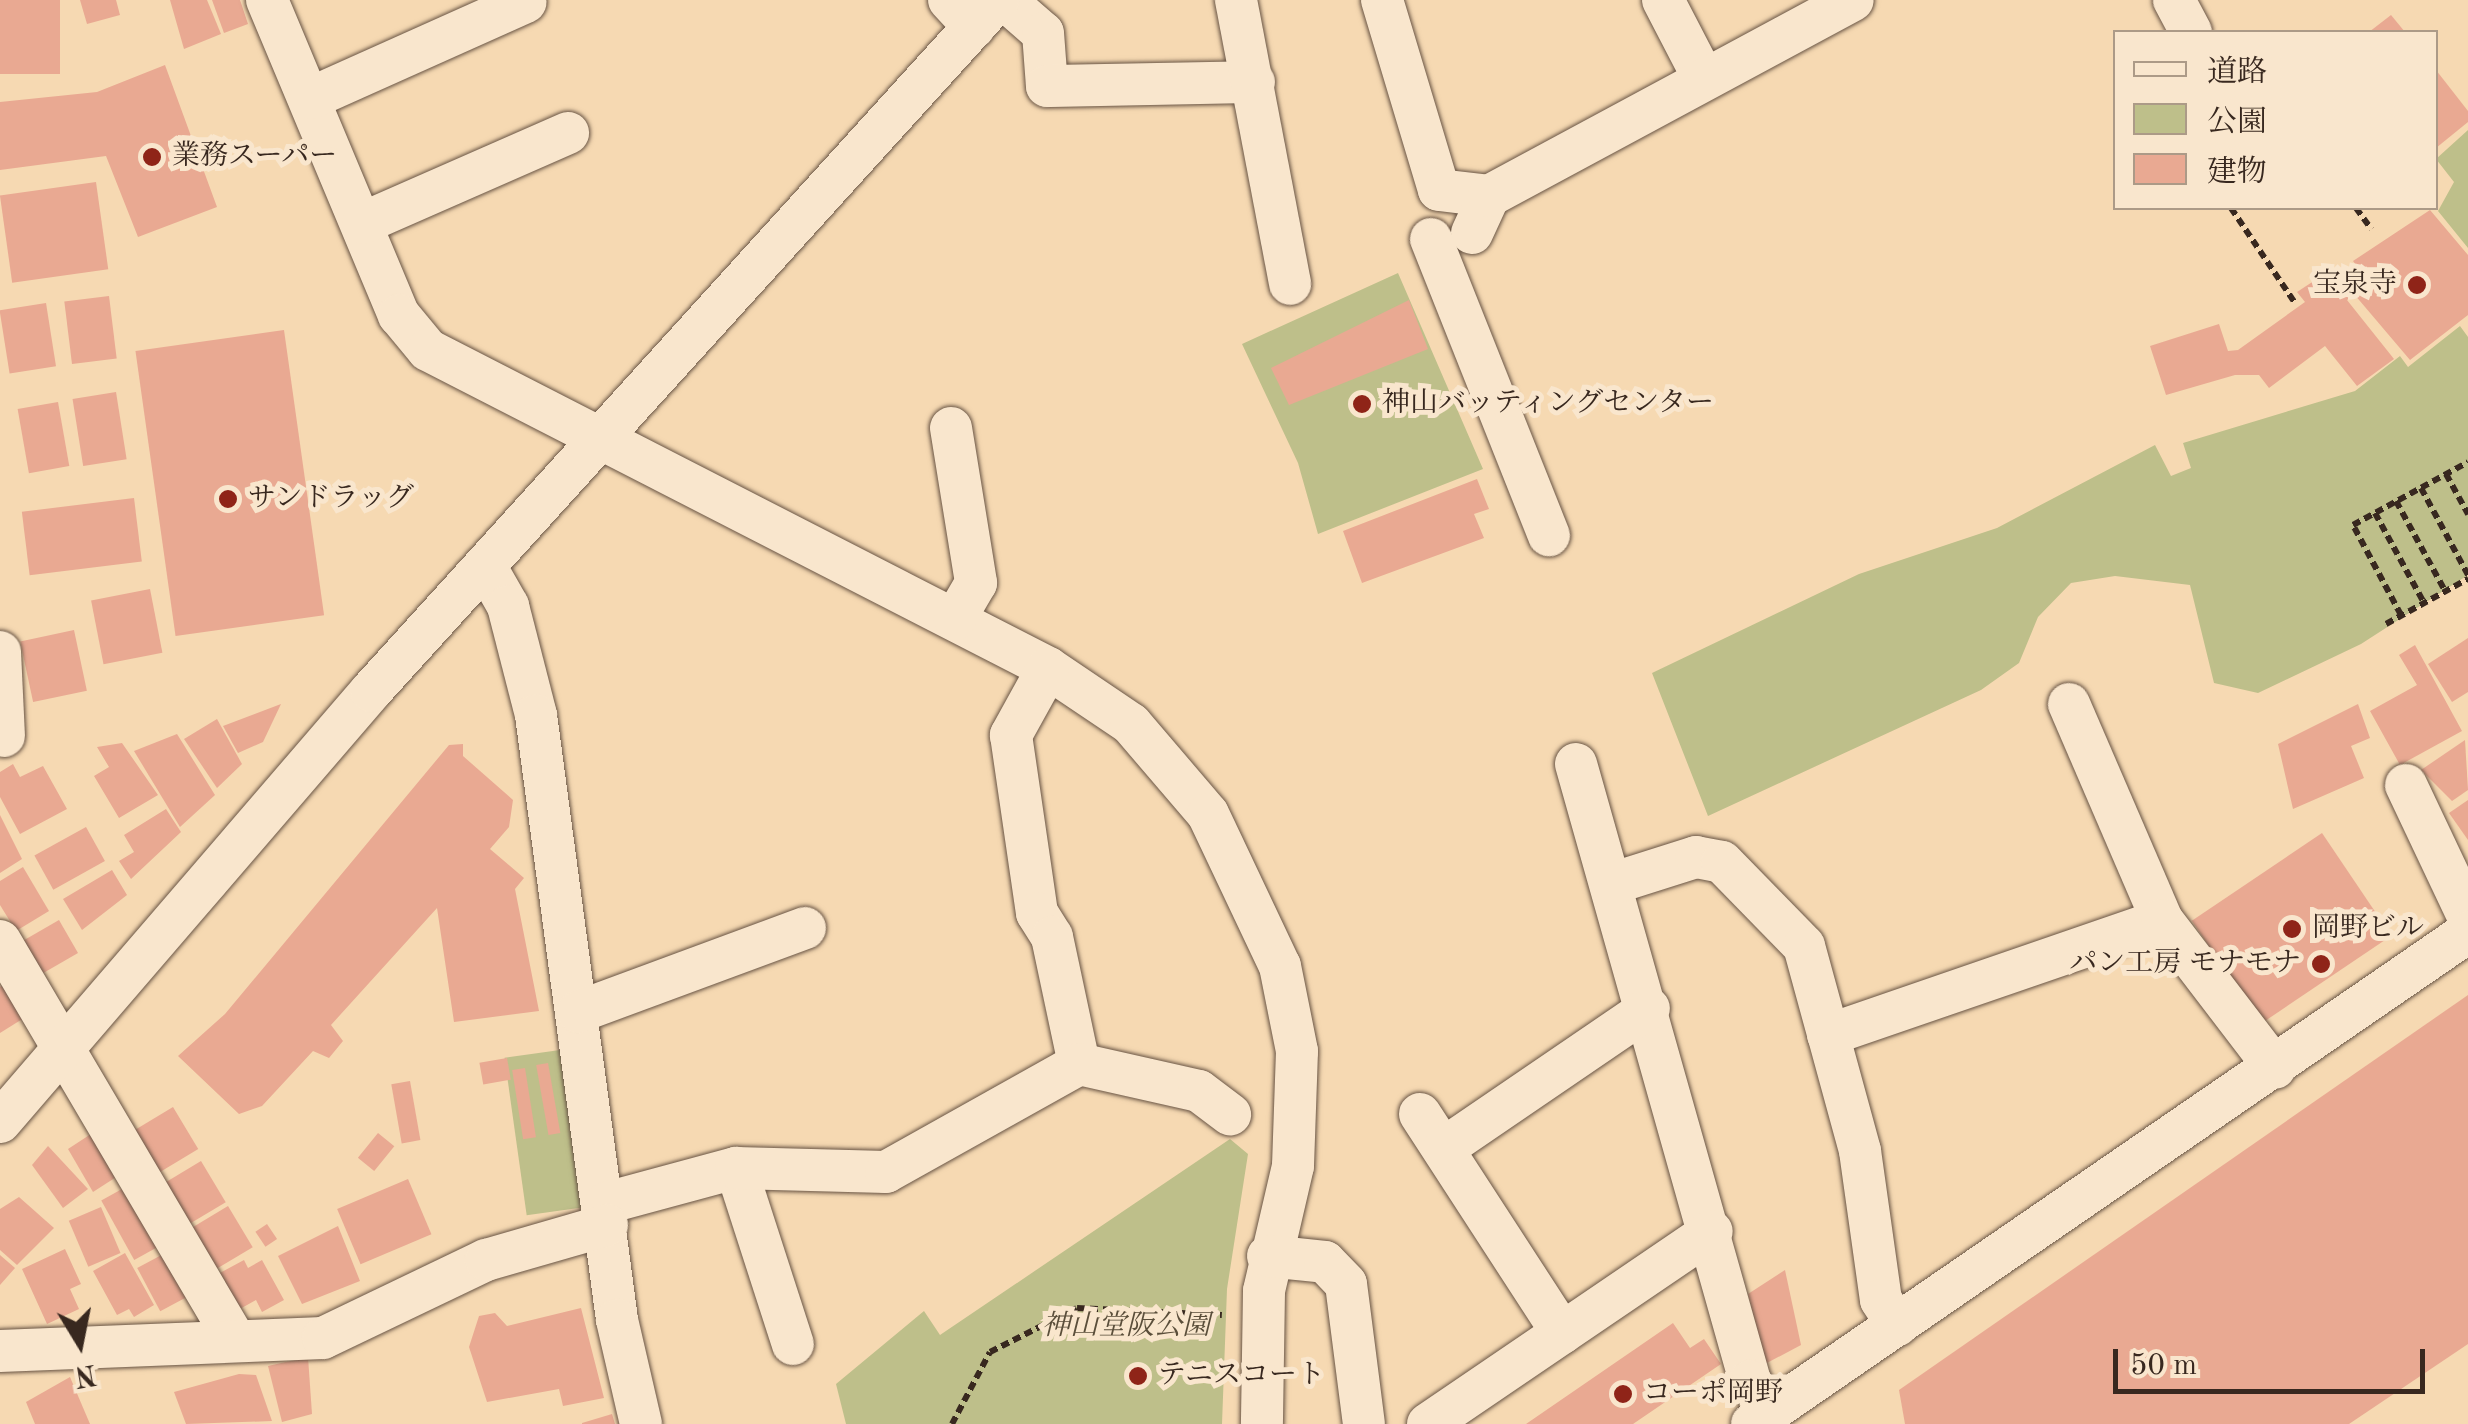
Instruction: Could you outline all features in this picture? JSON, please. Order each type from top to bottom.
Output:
[{"type":"street","points":[[267,0],[399,315],[428,350],[597,443],[1048,668],[1131,724],[1208,814],[1280,966],[1296,1051],[1298,1128],[1268,1256],[1262,1424]]},
{"type":"street","points":[[1236,0],[1290,284]]},
{"type":"street","points":[[1382,0],[1439,190],[1465,223],[1548,535]]},
{"type":"street","points":[[1663,0],[1704,79]]},
{"type":"street","points":[[1465,223],[1704,79],[1853,0]]},
{"type":"street","points":[[2174,0],[2190,30]]},
{"type":"street","points":[[311,98],[526,2]]},
{"type":"street","points":[[0,1122],[981,7],[1043,34],[1047,86],[1254,82]]},
{"type":"street","points":[[363,223],[568,134]]},
{"type":"street","points":[[951,428],[976,584],[954,619]]},
{"type":"street","points":[[487,569],[508,606],[536,715],[606,1214],[641,1424]]},
{"type":"street","points":[[0,652],[4,736]]},
{"type":"street","points":[[1048,668],[1011,736],[1037,913],[1052,937],[1079,1064]]},
{"type":"street","points":[[2069,704],[2162,920],[2275,1068]]},
{"type":"street","points":[[1576,764],[1614,883],[1761,1418],[2468,932]]},
{"type":"street","points":[[2406,785],[2468,916]]},
{"type":"street","points":[[1614,883],[1696,857],[1722,862],[1804,946],[1860,1151],[1881,1300],[1897,1325]]},
{"type":"street","points":[[1828,1035],[2162,920]]},
{"type":"street","points":[[578,1012],[805,928]]},
{"type":"street","points":[[0,941],[235,1340]]},
{"type":"street","points":[[1562,1332],[1432,1131],[1649,1008]]},
{"type":"street","points":[[0,1351],[323,1338],[486,1260],[736,1168],[886,1172],[1079,1064],[1200,1090],[1230,1114]]},
{"type":"street","points":[[736,1168],[793,1344]]},
{"type":"street","points":[[1428,1424],[1712,1230]]},
{"type":"street","points":[[1268,1256],[1325,1262],[1346,1284],[1364,1424]]},
{"type":"path","points":[[2232,210],[2294,303]]},
{"type":"path","points":[[2357,210],[2371,229]]},
{"type":"path","points":[[2402,615],[2353,525],[2468,462]]},
{"type":"path","points":[[2446,474],[2468,514]]},
{"type":"path","points":[[2386,624],[2468,577],[2421,488]]},
{"type":"path","points":[[2396,501],[2446,591]]},
{"type":"path","points":[[2375,512],[2424,603]]},
{"type":"path","points":[[952,1424],[990,1352],[1077,1308],[1227,1315]]},
{"type":"green space","points":[[2468,130],[2468,248],[2438,211],[2454,182],[2438,157]]},
{"type":"green space","name":"神山バッティングセンター","points":[[1398,273],[1483,469],[1318,534],[1298,463],[1242,344]]},
{"type":"green space","points":[[2460,326],[2468,337],[2468,575],[2361,644],[2258,693],[2214,683],[2190,585],[2115,576],[2071,583],[2038,617],[2019,663],[1981,690],[1708,816],[1652,673],[1859,574],[1997,528],[2155,445],[2171,476],[2191,468],[2183,443],[2355,391],[2400,356],[2408,367]]},
{"type":"green space","points":[[560,1050],[582,1207],[527,1215],[505,1058]]},
{"type":"green space","name":"神山堂阪公園","points":[[1230,1139],[1248,1154],[1227,1289],[1222,1424],[846,1424],[836,1384],[924,1311],[940,1335]]},
{"type":"building","points":[[0,0],[60,0],[60,74],[0,74]]},
{"type":"building","points":[[80,0],[116,0],[120,15],[87,24]]},
{"type":"building","points":[[170,0],[207,0],[221,34],[184,49]]},
{"type":"building","points":[[212,0],[240,0],[248,24],[224,33]]},
{"type":"building","points":[[2391,15],[2403,30],[2372,30]]},
{"type":"building","points":[[165,65],[217,207],[138,237],[106,156],[0,170],[0,102],[97,92]]},
{"type":"building","points":[[2438,73],[2468,111],[2468,122],[2438,146]]},
{"type":"building","points":[[96,182],[108,269],[12,283],[0,195]]},
{"type":"building","points":[[2430,210],[2468,255],[2468,315],[2410,360],[2354,294],[2347,300],[2394,359],[2357,386],[2325,346],[2269,388],[2259,375],[2235,375],[2166,395],[2150,346],[2219,324],[2228,351],[2238,350],[2305,302],[2297,292],[2329,271],[2348,286],[2360,270],[2353,261]]},
{"type":"building","points":[[109,296],[117,359],[72,364],[64,301]]},
{"type":"building","points":[[1409,300],[1428,349],[1289,405],[1271,368]]},
{"type":"building","points":[[46,303],[56,366],[10,374],[0,310]]},
{"type":"building","points":[[284,330],[324,615],[176,636],[135,351]]},
{"type":"building","points":[[116,392],[127,459],[83,466],[73,399]]},
{"type":"building","points":[[58,402],[69,466],[29,473],[18,409]]},
{"type":"building","points":[[1477,479],[1489,509],[1474,514],[1484,538],[1362,583],[1343,531]]},
{"type":"building","points":[[134,498],[142,562],[30,575],[22,512]]},
{"type":"building","points":[[150,589],[162,653],[104,664],[91,600]]},
{"type":"building","points":[[74,630],[87,691],[33,702],[20,641]]},
{"type":"building","points":[[2468,638],[2468,692],[2452,702],[2428,664]]},
{"type":"building","points":[[2415,645],[2462,731],[2400,765],[2370,711],[2417,685],[2399,655]]},
{"type":"building","points":[[281,704],[263,742],[238,753],[223,726]]},
{"type":"building","points":[[2358,704],[2370,738],[2351,746],[2364,778],[2293,809],[2278,744]]},
{"type":"building","points":[[217,719],[242,764],[217,788],[184,739]]},
{"type":"building","points":[[177,734],[215,795],[180,827],[134,751]]},
{"type":"building","points":[[2465,740],[2468,790],[2452,801],[2421,770]]},
{"type":"building","points":[[122,743],[158,795],[119,818],[94,776],[109,767],[97,747]]},
{"type":"building","points":[[463,744],[463,756],[513,800],[509,827],[490,849],[524,878],[515,889],[539,1011],[454,1022],[437,908],[331,1025],[343,1041],[329,1058],[313,1051],[262,1106],[239,1114],[178,1056],[225,1014],[449,745]]},
{"type":"building","points":[[13,764],[20,777],[43,766],[67,809],[20,834],[0,797],[0,772]]},
{"type":"building","points":[[2468,800],[2468,840],[2449,813]]},
{"type":"building","points":[[166,809],[181,832],[131,879],[119,861],[134,852],[124,835]]},
{"type":"building","points":[[0,815],[22,859],[0,873]]},
{"type":"building","points":[[86,827],[105,861],[53,890],[34,856]]},
{"type":"building","name":"岡野ビル","points":[[2322,833],[2391,936],[2261,1024],[2192,921]]},
{"type":"building","points":[[23,867],[49,911],[16,931],[0,905],[0,881]]},
{"type":"building","points":[[112,870],[127,895],[82,930],[63,899]]},
{"type":"building","points":[[59,920],[78,953],[40,975],[21,942]]},
{"type":"building","points":[[4,984],[24,1018],[0,1033],[0,987]]},
{"type":"building","points":[[2468,995],[2468,1344],[2349,1424],[1905,1424],[1899,1390]]},
{"type":"building","points":[[507,1058],[511,1080],[483,1085],[479,1063]]},
{"type":"building","points":[[548,1063],[560,1133],[549,1135],[536,1065]]},
{"type":"building","points":[[525,1068],[536,1137],[523,1139],[512,1070]]},
{"type":"building","points":[[410,1081],[420,1140],[402,1143],[391,1084]]},
{"type":"building","points":[[173,1107],[198,1149],[160,1172],[134,1130]]},
{"type":"building","points":[[94,1132],[124,1172],[93,1192],[68,1149]]},
{"type":"building","points":[[378,1133],[394,1146],[374,1171],[358,1158]]},
{"type":"building","points":[[48,1146],[88,1189],[63,1208],[32,1165]]},
{"type":"building","points":[[201,1161],[226,1202],[187,1225],[162,1184]]},
{"type":"building","points":[[408,1179],[431,1234],[361,1264],[337,1209]]},
{"type":"building","points":[[131,1184],[164,1243],[134,1260],[101,1200]]},
{"type":"building","points":[[19,1197],[54,1228],[17,1265],[0,1250],[0,1209]]},
{"type":"building","points":[[228,1206],[253,1247],[213,1271],[189,1230]]},
{"type":"building","points":[[101,1207],[121,1253],[88,1267],[69,1221]]},
{"type":"building","points":[[267,1224],[277,1239],[265,1247],[255,1232]]},
{"type":"building","points":[[338,1226],[360,1281],[302,1304],[278,1256]]},
{"type":"building","points":[[65,1249],[81,1284],[70,1289],[79,1309],[47,1324],[22,1269]]},
{"type":"building","points":[[169,1251],[192,1294],[160,1311],[137,1268]]},
{"type":"building","points":[[125,1253],[154,1305],[134,1317],[129,1309],[117,1315],[93,1271]]},
{"type":"building","points":[[0,1255],[15,1268],[0,1285]]},
{"type":"building","points":[[244,1260],[248,1268],[262,1260],[284,1300],[262,1312],[256,1300],[238,1310],[218,1274]]},
{"type":"building","points":[[1785,1270],[1801,1345],[1765,1364],[1748,1294]]},
{"type":"building","points":[[581,1308],[604,1398],[563,1406],[559,1389],[487,1402],[469,1347],[479,1316],[495,1313],[507,1326]]},
{"type":"building","name":"コーポ岡野","points":[[1673,1323],[1690,1348],[1704,1339],[1721,1364],[1633,1424],[1526,1424]]},
{"type":"building","points":[[308,1357],[312,1414],[282,1422],[268,1366]]},
{"type":"building","points":[[239,1374],[256,1375],[272,1421],[186,1424],[174,1392]]},
{"type":"building","points":[[70,1377],[90,1424],[35,1424],[26,1402]]},
{"type":"building","points":[[612,1414],[615,1424],[582,1424],[582,1423]]},
{"type":"place","name":"業務スーパー","points":[[152,157]]},
{"type":"place","name":"宝泉寺","points":[[2417,285]]},
{"type":"place","name":"神山バッティングセンター","points":[[1362,404]]},
{"type":"place","name":"サンドラッグ","points":[[228,499]]},
{"type":"place","name":"岡野ビル","points":[[2292,929]]},
{"type":"place","name":"パン工房 モナモナ","points":[[2321,964]]},
{"type":"place","name":"テニスコート","points":[[1138,1376]]},
{"type":"place","name":"コーポ岡野","points":[[1623,1394]]}]
